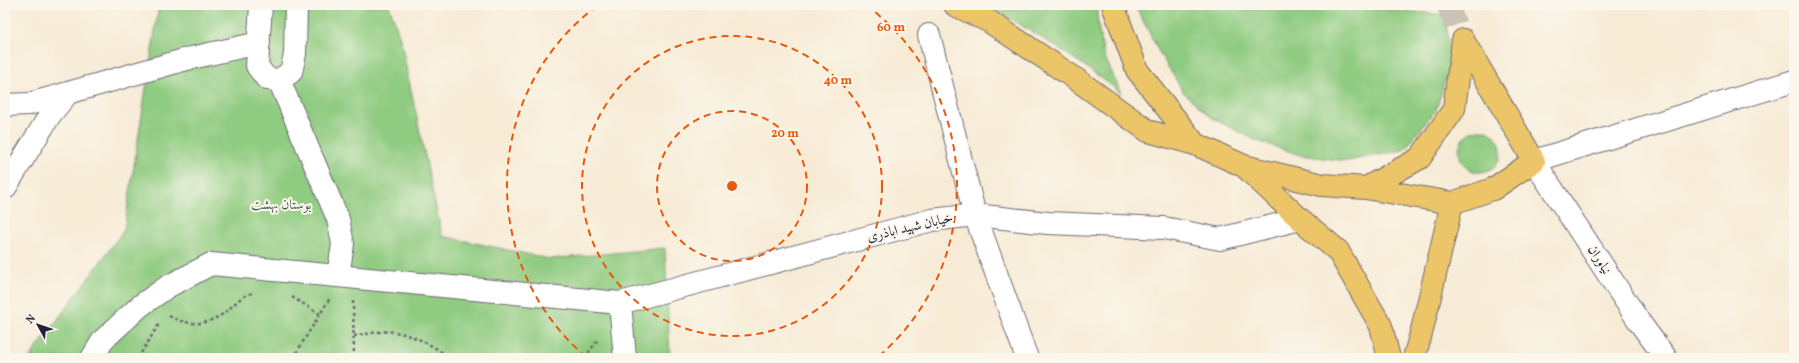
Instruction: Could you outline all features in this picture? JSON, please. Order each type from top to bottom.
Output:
[{"type":"main road","points":[[955,5],[990,22],[1073,77],[1148,131],[1194,144],[1244,166],[1322,185],[1366,188],[1452,203],[1494,189],[1534,161],[1463,40],[1454,109],[1420,158],[1366,188]]},
{"type":"main road","points":[[1113,5],[1137,70],[1194,144]]},
{"type":"main road","points":[[1244,166],[1300,219],[1338,251],[1381,326],[1389,358]]},
{"type":"main road","points":[[1414,358],[1452,203]]},
{"type":"street","points":[[261,5],[257,66],[268,79],[279,80],[291,72],[295,54],[296,5]]},
{"type":"street","points":[[929,35],[975,215],[1026,358]]},
{"type":"street","points":[[5,105],[29,104],[187,60],[258,43]]},
{"type":"street","points":[[279,80],[338,219],[343,244],[336,285]]},
{"type":"street","points":[[1534,161],[1794,81]]},
{"type":"street","points":[[5,188],[50,115],[67,94]]},
{"type":"street","name":"نیاوران","points":[[1534,161],[1640,323],[1666,358]]},
{"type":"street","name":"خیابان شهید اباذری","points":[[620,303],[932,220],[975,215],[1048,223],[1164,228],[1220,239],[1300,219]]},
{"type":"street","points":[[92,358],[104,340],[140,306],[166,287],[211,264],[336,285],[620,303],[625,358]]},
{"type":"path","points":[[293,358],[336,285]]},
{"type":"path","points":[[165,313],[180,321],[203,324],[229,310],[240,298],[258,291]]},
{"type":"path","points":[[286,295],[298,300],[320,314]]},
{"type":"path","points":[[352,295],[354,358]]},
{"type":"path","points":[[138,358],[161,320]]},
{"type":"path","points":[[354,336],[394,332],[417,338],[436,348],[450,358]]},
{"type":"path","points":[[585,358],[599,337]]},
{"type":"green space","name":"بوستان بهشت","points":[[159,5],[389,5],[400,38],[442,236],[550,259],[665,248],[670,358],[29,358],[124,230]]},
{"type":"green space","points":[[986,5],[1096,5],[1104,55],[1121,93],[1055,46]]},
{"type":"green space","points":[[1135,5],[1347,5],[1445,15],[1451,60],[1436,110],[1404,150],[1347,161],[1300,155],[1255,140],[1212,118],[1184,93],[1158,50]]},
{"type":"green space","points":[[1480,130],[1495,136],[1501,151],[1495,166],[1480,172],[1465,166],[1459,151],[1465,136]]},
{"type":"tunnel","points":[[1447,5],[1463,40]]}]
